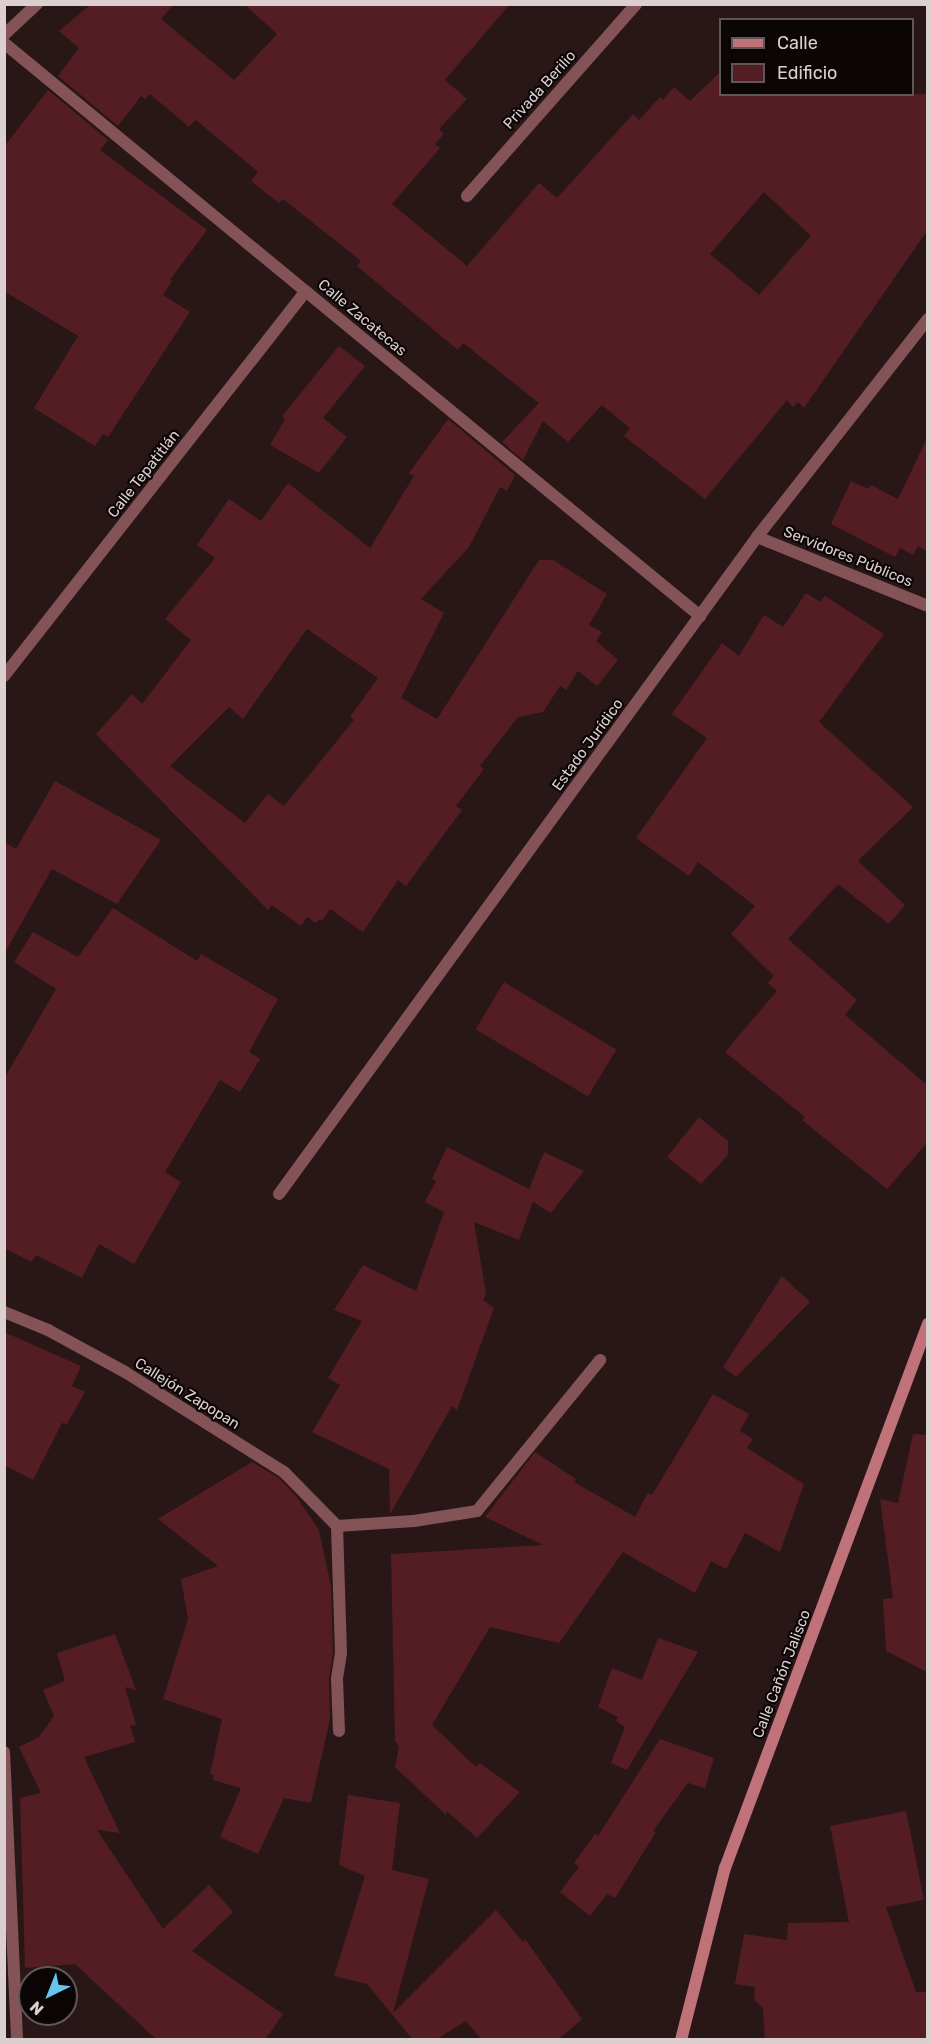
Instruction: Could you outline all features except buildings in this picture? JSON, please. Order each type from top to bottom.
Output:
[{"type":"street","points":[[4,35],[37,4]]},
{"type":"street","name":"Privada Berilio","points":[[467,196],[636,4]]},
{"type":"street","name":"Calle Zacatecas","points":[[4,43],[700,616]]},
{"type":"street","name":"Calle Tepatitlán","points":[[4,676],[306,291]]},
{"type":"street","name":"Estado Jurídico","points":[[279,1194],[757,537],[927,319]]},
{"type":"street","name":"Servidores Públicos","points":[[757,537],[927,606]]},
{"type":"street","name":"Callejón Zapopan","points":[[4,1312],[48,1330],[125,1372],[284,1472],[337,1526]]},
{"type":"street","name":"Calle Cañón Jalisco","points":[[681,2040],[725,1868],[927,1324]]},
{"type":"street","points":[[339,1731],[337,1679],[341,1653],[337,1526],[414,1521],[477,1511],[600,1360]]},
{"type":"street","points":[[4,1752],[17,2040]]}]
